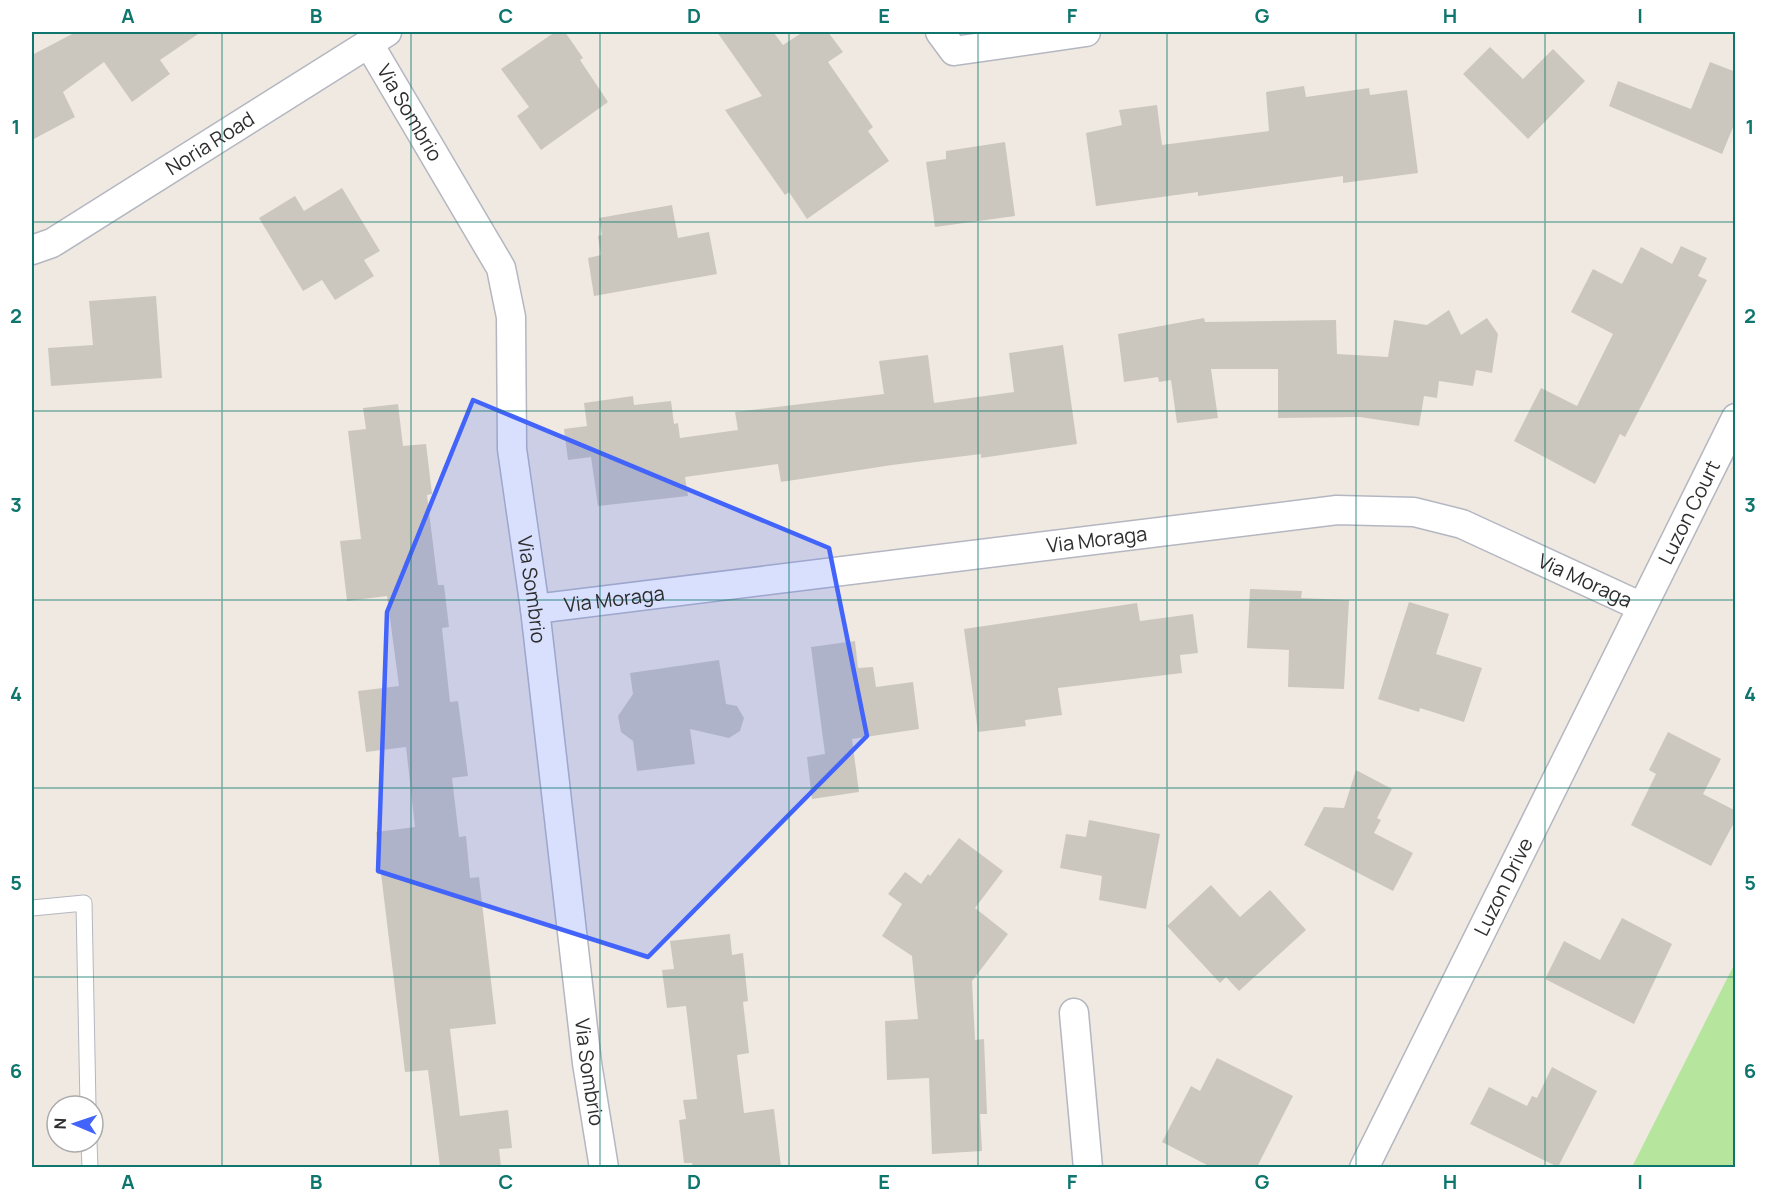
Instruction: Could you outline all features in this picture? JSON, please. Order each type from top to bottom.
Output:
[{"type":"street","points":[[940,32],[954,51],[1086,32]]},
{"type":"street","name":"Noria Road","points":[[32,250],[52,243],[378,38]]},
{"type":"street","name":"Via Sombrio","points":[[378,38],[501,268],[511,317],[512,449],[535,609],[587,1063],[604,1167]]},
{"type":"street","name":"Luzon Court","points":[[1642,607],[1736,418]]},
{"type":"street","name":"Via Moraga","points":[[535,609],[1338,510],[1414,512],[1462,524],[1642,607]]},
{"type":"street","name":"Luzon Drive","points":[[1364,1167],[1642,607]]},
{"type":"street","points":[[1074,1013],[1088,1167]]},
{"type":"lane","points":[[32,908],[84,903],[88,1094]]},
{"type":"highlighted area","points":[[473,400],[829,548],[867,736],[648,957],[378,871],[387,612]]},
{"type":"green space","points":[[1735,963],[1735,1167],[1632,1167]]},
{"type":"building","points":[[76,32],[201,32],[160,60],[170,74],[132,102],[104,62],[63,92],[75,117],[32,140],[32,55]]},
{"type":"building","points":[[555,32],[565,32],[583,58],[580,60],[608,102],[541,150],[517,116],[529,107],[501,69]]},
{"type":"building","points":[[717,32],[773,32],[783,45],[803,32],[828,32],[843,52],[828,62],[873,127],[868,131],[889,161],[807,219],[789,192],[785,195],[725,110],[762,96]]},
{"type":"building","points":[[1490,47],[1523,79],[1553,49],[1585,81],[1528,139],[1463,74]]},
{"type":"building","points":[[1710,62],[1736,72],[1736,120],[1722,154],[1609,106],[1618,81],[1691,109]]},
{"type":"building","points":[[1304,86],[1306,97],[1369,88],[1370,95],[1407,90],[1418,173],[1343,183],[1343,176],[1198,196],[1198,192],[1096,206],[1086,133],[1122,125],[1119,110],[1157,105],[1162,145],[1269,131],[1266,92]]},
{"type":"building","points":[[1005,142],[1015,216],[935,227],[926,162],[946,159],[946,151]]},
{"type":"building","points":[[342,188],[380,251],[364,260],[374,276],[335,300],[322,280],[303,291],[259,218],[295,196],[304,211]]},
{"type":"building","points":[[672,205],[678,238],[709,232],[717,274],[594,296],[588,258],[601,255],[598,236],[602,235],[599,218]]},
{"type":"building","points":[[1681,246],[1707,258],[1698,276],[1707,280],[1625,437],[1620,434],[1595,484],[1514,441],[1541,388],[1577,406],[1613,334],[1571,312],[1593,269],[1622,284],[1641,247],[1672,264]]},
{"type":"building","points":[[156,296],[162,378],[51,386],[48,348],[93,345],[89,301]]},
{"type":"building","points":[[1449,310],[1461,335],[1487,318],[1498,334],[1492,373],[1476,370],[1473,386],[1439,381],[1437,398],[1424,396],[1419,426],[1360,417],[1278,418],[1278,369],[1211,369],[1218,418],[1177,423],[1171,380],[1159,382],[1158,377],[1124,382],[1118,334],[1204,318],[1205,322],[1336,320],[1337,354],[1388,357],[1394,320],[1427,325]]},
{"type":"building","points":[[1063,345],[1077,444],[981,458],[981,454],[892,465],[781,482],[778,464],[685,477],[688,496],[598,506],[591,457],[568,460],[564,429],[587,426],[584,403],[633,396],[634,405],[671,401],[674,424],[678,423],[680,438],[738,430],[735,412],[884,394],[879,361],[928,355],[934,403],[1014,392],[1009,353]]},
{"type":"building","points":[[398,404],[403,446],[426,444],[432,494],[427,495],[438,585],[444,585],[449,627],[442,628],[450,702],[458,701],[468,776],[452,778],[459,837],[466,836],[470,878],[479,877],[496,1024],[450,1029],[460,1116],[508,1110],[512,1148],[499,1149],[501,1167],[440,1167],[428,1070],[405,1072],[376,832],[415,827],[406,747],[366,752],[358,691],[399,686],[387,596],[347,601],[340,541],[361,539],[348,431],[366,429],[363,408]]},
{"type":"building","points":[[1250,589],[1302,591],[1301,598],[1349,600],[1344,689],[1288,687],[1289,650],[1247,648]]},
{"type":"building","points":[[1409,602],[1449,614],[1436,654],[1482,668],[1464,722],[1420,708],[1419,712],[1378,699]]},
{"type":"building","points":[[1137,603],[1140,621],[1193,614],[1198,653],[1180,655],[1182,673],[1058,688],[1062,715],[1025,720],[1026,726],[978,732],[964,629]]},
{"type":"building","points":[[855,641],[858,668],[873,667],[876,687],[913,682],[919,729],[852,739],[859,792],[812,799],[807,757],[825,754],[811,647]]},
{"type":"building","points":[[719,660],[726,704],[737,706],[744,718],[740,731],[729,738],[690,729],[695,764],[637,771],[633,741],[621,732],[618,716],[633,694],[630,673]]},
{"type":"building","points":[[1668,732],[1721,759],[1703,794],[1736,811],[1736,819],[1711,866],[1631,825],[1656,774],[1649,770]]},
{"type":"building","points":[[1356,770],[1392,789],[1377,818],[1381,820],[1374,833],[1413,853],[1393,891],[1304,845],[1324,807],[1344,808]]},
{"type":"building","points":[[1089,820],[1160,834],[1146,909],[1099,900],[1102,876],[1060,868],[1066,834],[1086,837]]},
{"type":"building","points":[[959,838],[1003,871],[975,908],[1008,934],[972,981],[975,1040],[984,1039],[987,1114],[980,1114],[982,1151],[932,1154],[929,1078],[887,1080],[885,1021],[918,1019],[912,956],[882,936],[902,904],[888,894],[905,872],[921,884],[928,874],[930,876]]},
{"type":"building","points":[[1211,885],[1240,917],[1270,890],[1306,930],[1239,991],[1226,977],[1220,983],[1167,926]]},
{"type":"building","points":[[1622,918],[1672,944],[1634,1024],[1545,979],[1564,941],[1600,960]]},
{"type":"building","points":[[730,934],[732,955],[743,953],[748,1001],[743,1002],[749,1053],[737,1055],[744,1113],[774,1109],[781,1167],[693,1167],[692,1163],[684,1163],[679,1120],[686,1119],[683,1100],[697,1099],[686,1006],[667,1008],[662,970],[674,969],[670,941]]},
{"type":"building","points":[[1217,1058],[1293,1096],[1257,1167],[1211,1167],[1162,1142],[1191,1086],[1200,1091]]},
{"type":"building","points":[[1552,1067],[1597,1091],[1558,1167],[1470,1124],[1489,1087],[1527,1106],[1532,1096],[1537,1098]]}]
